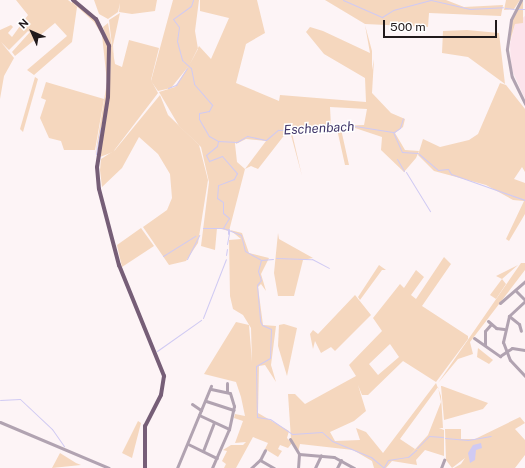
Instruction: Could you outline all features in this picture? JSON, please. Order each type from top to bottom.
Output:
[{"type":"main road","points":[[73,0],[96,19],[107,40],[110,72],[98,158],[99,189],[119,265],[164,376],[161,395],[145,426],[143,456],[145,468]]},
{"type":"street","points":[[521,0],[511,20],[506,50],[512,77],[525,104]]},
{"type":"street","points":[[500,303],[516,291],[525,281]]},
{"type":"street","points":[[516,291],[525,300],[509,316],[504,328],[506,352],[525,376]]},
{"type":"street","points":[[509,316],[519,324],[521,332]]},
{"type":"street","points":[[488,321],[491,324],[504,328]]},
{"type":"street","points":[[485,345],[485,331],[491,324]]},
{"type":"street","points":[[474,338],[500,356],[515,348],[525,350]]},
{"type":"street","points":[[227,383],[227,391]]},
{"type":"street","points":[[177,468],[211,387],[227,391],[232,396],[234,410],[229,429],[212,468]]},
{"type":"street","points":[[206,401],[234,410]]},
{"type":"street","points":[[192,404],[201,410]]},
{"type":"street","points":[[199,415],[229,429]]},
{"type":"street","points":[[0,422],[109,468]]},
{"type":"street","points":[[203,451],[214,423]]},
{"type":"street","points":[[290,439],[299,454],[298,468]]},
{"type":"street","points":[[188,444],[217,458]]},
{"type":"street","points":[[251,468],[260,460],[265,450]]},
{"type":"street","points":[[299,454],[321,455],[341,460],[354,468]]},
{"type":"street","points":[[316,468],[321,455]]},
{"type":"street","points":[[260,460],[274,468]]},
{"type":"street","points":[[337,468],[341,460]]},
{"type":"street","points":[[441,468],[444,460]]},
{"type":"shaded area","points":[[16,0],[68,0],[72,3],[72,0],[93,17],[105,35],[109,51],[109,80],[104,114],[95,156],[107,82],[102,35],[94,22],[73,3],[77,7],[72,42],[34,75],[27,70],[67,36],[55,23],[15,56],[12,52],[30,32],[28,31],[9,50],[1,42],[14,58],[4,76],[0,99],[0,30],[11,25],[13,27],[8,33],[12,37],[28,15]]},
{"type":"shaded area","points":[[94,0],[157,0],[155,11],[132,14],[119,12],[120,3],[118,12],[108,19],[99,14]]},
{"type":"shaded area","points":[[173,0],[199,0],[195,31],[198,48],[199,46],[211,59],[229,18],[200,11],[200,0],[257,0],[265,33],[246,44],[236,83],[279,101],[280,95],[366,102],[365,78],[324,54],[306,32],[310,27],[323,31],[370,53],[365,25],[372,51],[372,70],[374,59],[372,93],[391,113],[405,119],[403,127],[395,133],[405,150],[419,151],[416,158],[404,172],[381,150],[382,137],[355,128],[341,129],[349,165],[345,165],[337,129],[292,133],[302,176],[291,135],[286,133],[258,169],[251,166],[245,169],[229,231],[217,228],[215,250],[201,246],[209,182],[201,147],[179,126],[159,92],[175,87],[188,67],[171,88],[158,91],[151,81]],"holes":[[[330,107],[367,109],[364,125],[331,126]],[[246,139],[266,141],[245,169],[237,162],[235,141],[236,144]]]},
{"type":"shaded area","points":[[325,0],[446,0],[464,7],[503,5],[501,16],[429,13],[428,27],[365,24]]},
{"type":"shaded area","points":[[506,0],[520,0],[514,9],[504,10]]},
{"type":"shaded area","points":[[523,0],[523,23],[515,24],[509,45],[512,21]]},
{"type":"shaded area","points":[[120,13],[113,45],[114,62],[109,20]]},
{"type":"shaded area","points":[[525,16],[525,99],[511,68],[510,44],[515,24]]},
{"type":"shaded area","points":[[108,23],[115,64],[122,67],[129,40],[159,48],[151,80],[158,93],[113,152],[100,157],[110,79],[111,55],[103,27]]},
{"type":"shaded area","points":[[467,30],[499,33],[505,84],[468,57],[442,53],[443,31]]},
{"type":"shaded area","points":[[35,77],[38,79],[23,132],[20,129]]},
{"type":"shaded area","points":[[46,82],[104,99],[95,150],[64,150],[61,141],[49,138],[40,118],[46,100],[41,98]]},
{"type":"shaded area","points":[[500,83],[506,85],[525,109],[525,172],[522,167],[514,179],[525,183],[525,214],[509,241],[506,239],[524,201],[513,200],[486,185],[434,171],[418,155],[423,139],[440,147],[469,140],[478,134]]},
{"type":"shaded area","points":[[160,95],[168,115],[199,145],[208,180],[198,243],[186,261],[169,265],[143,227],[167,210],[172,198],[170,174],[158,154],[139,137],[122,168],[102,187],[100,170],[101,159],[115,150]]},
{"type":"shaded area","points":[[141,228],[154,246],[122,267],[117,245]]},
{"type":"shaded area","points":[[230,230],[242,233],[249,253],[269,258],[261,274],[266,291],[261,284],[258,287],[263,325],[276,326],[271,365],[276,382],[265,365],[259,366],[258,413],[289,431],[287,438],[292,443],[288,448],[280,445],[278,449],[282,451],[278,457],[265,449],[268,443],[253,437],[236,468],[224,468],[226,464],[222,461],[227,451],[223,450],[231,445],[243,445],[246,442],[235,443],[243,421],[234,418],[235,414],[245,416],[241,397],[236,382],[204,374],[236,322],[249,325],[252,362],[251,328],[243,315],[233,309],[230,296],[229,240],[241,239]]},
{"type":"shaded area","points":[[278,233],[279,239],[313,258],[303,260],[294,296],[278,296],[274,273]]},
{"type":"shaded area","points":[[444,257],[451,264],[422,306],[468,336],[468,339],[436,382],[403,361],[368,395],[362,395],[358,385],[366,411],[354,421],[330,432],[335,441],[360,440],[356,428],[366,432],[383,453],[436,383],[438,387],[400,439],[415,449],[408,457],[428,435],[441,402],[438,390],[441,396],[443,428],[439,428],[444,430],[444,456],[425,450],[416,460],[417,465],[392,461],[386,468],[374,468],[372,461],[353,450],[300,444],[298,452],[291,439],[288,394],[295,394],[305,404],[356,376],[349,365],[382,331],[373,318],[400,284],[404,288],[416,270],[424,277],[411,295],[416,299]],"holes":[[[390,344],[399,357],[378,375],[369,364]]]},
{"type":"shaded area","points":[[521,263],[525,263],[525,270],[470,342],[473,354],[458,359],[438,383]]},
{"type":"shaded area","points":[[379,265],[386,270],[382,270],[360,300],[358,297]]},
{"type":"shaded area","points":[[518,265],[502,279],[496,276]]},
{"type":"shaded area","points":[[502,279],[506,284],[496,299],[490,295]]},
{"type":"shaded area","points":[[355,295],[371,315],[335,351],[331,347],[321,353],[315,341],[313,349],[310,334],[313,330],[318,334]]},
{"type":"shaded area","points":[[284,324],[297,328],[287,376],[278,346],[279,325]]},
{"type":"shaded area","points":[[478,348],[493,360],[489,364],[477,357]]},
{"type":"shaded area","points":[[441,386],[488,403],[483,409],[444,420]]},
{"type":"shaded area","points":[[520,417],[525,423],[515,429],[525,440],[525,455],[515,468],[454,468],[461,464],[465,458],[452,468],[446,460],[445,429],[461,429],[461,439],[475,439]]},
{"type":"shaded area","points":[[138,421],[141,423],[132,458],[122,453]]},
{"type":"shaded area","points":[[481,443],[482,448],[476,450],[475,460],[470,463],[468,453],[473,445]]},
{"type":"shaded area","points":[[60,453],[76,463],[81,465],[52,468]]},
{"type":"waterway","name":"Eschenbach","points":[[193,0],[191,6],[173,19],[179,27],[177,41],[182,60],[191,68],[194,84],[212,105],[209,111],[199,113],[199,119],[209,136],[218,141],[237,142],[247,136],[266,140],[278,130],[355,126],[393,132],[402,152],[418,153]]},
{"type":"waterway","points":[[343,0],[382,17],[393,10],[431,0],[469,9],[503,7]]},
{"type":"waterway","points":[[505,8],[514,9]]},
{"type":"waterway","points":[[518,9],[525,9]]},
{"type":"waterway","points":[[168,88],[176,85],[187,68]]},
{"type":"waterway","points":[[394,132],[400,128],[403,118]]},
{"type":"waterway","points":[[96,154],[101,127]]},
{"type":"waterway","points":[[218,141],[217,146],[206,155],[209,161],[222,156],[237,173],[234,179],[218,185],[217,198],[223,202],[223,213],[229,218],[223,228],[241,235],[245,251],[261,260],[258,271],[261,280],[257,285],[260,321],[262,325],[271,329],[270,358],[256,366],[257,417],[270,419],[292,434],[322,432],[332,441],[371,457],[384,468]]},
{"type":"waterway","name":"Eschenbach","points":[[419,154],[438,170],[448,169],[451,174],[525,200]]},
{"type":"waterway","points":[[397,159],[404,171]]},
{"type":"waterway","points":[[406,172],[430,211]]},
{"type":"waterway","points":[[203,228],[222,228]]},
{"type":"waterway","points":[[227,244],[229,234]]},
{"type":"waterway","points":[[187,259],[199,235]]},
{"type":"waterway","points":[[163,256],[195,236]]},
{"type":"waterway","points":[[226,255],[227,249]]},
{"type":"waterway","points":[[276,258],[312,259],[329,268]]},
{"type":"waterway","points":[[203,318],[226,259]]},
{"type":"waterway","points":[[261,260],[273,259]]},
{"type":"waterway","points":[[157,351],[201,320]]},
{"type":"waterway","points":[[0,400],[20,399],[52,429],[64,446]]},
{"type":"waterway","points":[[417,448],[429,436],[443,437]]},
{"type":"waterway","points":[[445,438],[468,440],[491,436]]},
{"type":"waterway","points":[[384,467],[388,460],[408,457],[416,450]]}]
